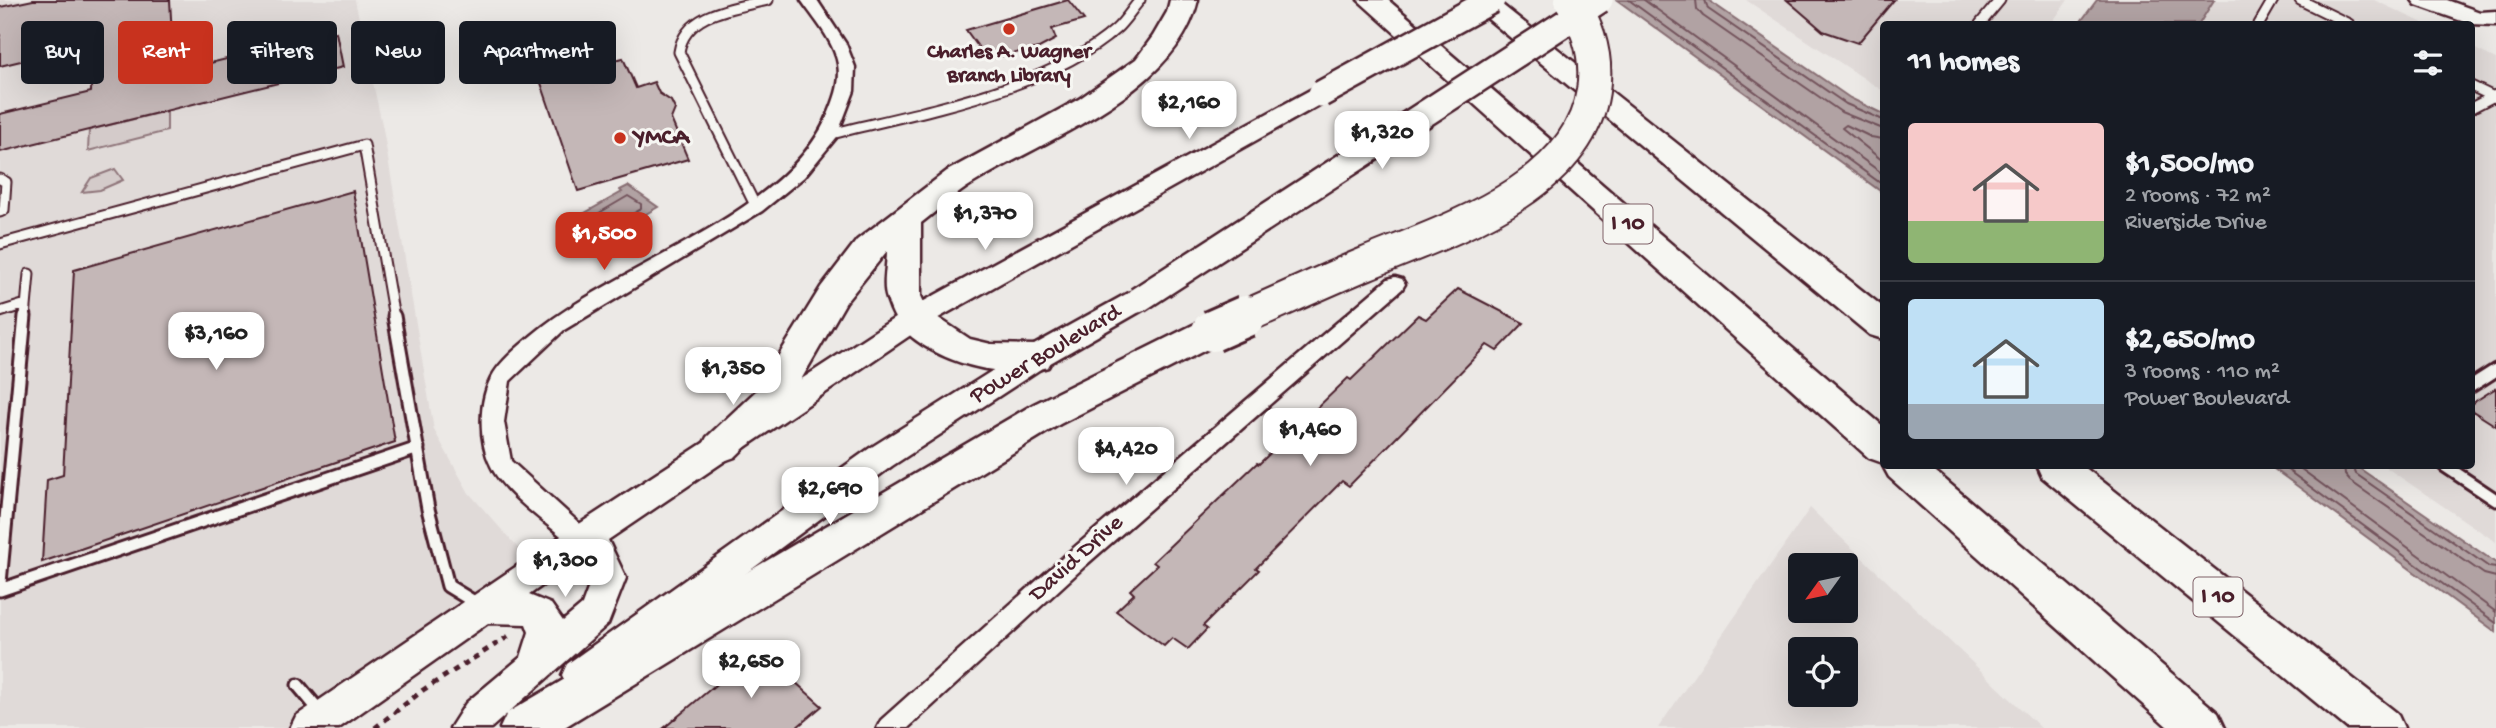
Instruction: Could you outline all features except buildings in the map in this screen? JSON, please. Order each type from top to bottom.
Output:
[{"type":"highway","points":[[720,447],[771,399],[833,295],[869,248],[958,178],[1090,105],[1146,65],[1166,39],[1181,12],[1184,0]]},
{"type":"highway","name":"I 10","points":[[1372,0],[1880,445]]},
{"type":"highway","points":[[1479,0],[1880,324]]},
{"type":"highway","points":[[523,728],[1047,414],[1212,331],[1501,205],[1543,176],[1571,145],[1589,111],[1595,86],[1594,59],[1588,32],[1571,0]]},
{"type":"highway","points":[[905,219],[903,296],[914,319],[959,349],[991,357],[1035,358]]},
{"type":"highway","points":[[1906,469],[2202,728]]},
{"type":"highway","name":"I 10","points":[[2060,469],[2381,728]]},
{"type":"main road","points":[[317,723],[582,540],[914,319],[1492,0]]},
{"type":"main road","name":"Power Boulevard","points":[[506,728],[881,457],[1035,358],[1138,300],[1600,0]]},
{"type":"main road","points":[[2409,0],[2453,21]]},
{"type":"main road","points":[[2424,0],[2478,19],[2496,15]]},
{"type":"main road","points":[[2467,0],[2496,15]]},
{"type":"main road","points":[[2475,32],[2496,42]]},
{"type":"main road","points":[[469,728],[479,715],[596,614],[609,578],[595,547],[582,540]]},
{"type":"main road","points":[[484,609],[518,606],[543,616],[548,631],[544,649],[533,668]]},
{"type":"street","points":[[582,540],[501,466],[492,421],[501,379],[533,343],[592,302],[755,205],[787,181],[824,145],[840,117],[848,78],[845,59],[809,0]]},
{"type":"street","name":"David Drive","points":[[890,728],[1077,558],[1395,284]]},
{"type":"lane","points":[[755,205],[679,52],[679,45],[689,27],[699,20],[768,0]]},
{"type":"lane","points":[[831,134],[1003,88],[1061,65],[1102,41],[1132,13],[1140,0]]},
{"type":"lane","points":[[1982,21],[2000,0]]},
{"type":"lane","points":[[2261,21],[2273,0]]},
{"type":"lane","points":[[2300,0],[2343,21]]},
{"type":"lane","points":[[2475,88],[2495,97]]},
{"type":"lane","points":[[2475,106],[2495,97]]},
{"type":"lane","points":[[0,244],[365,145],[428,509],[448,586],[484,609]]},
{"type":"lane","points":[[0,179],[6,182],[4,210],[0,212]]},
{"type":"lane","points":[[0,583],[29,274]]},
{"type":"lane","points":[[0,312],[26,304]]},
{"type":"lane","points":[[2475,383],[2496,370]]},
{"type":"lane","points":[[0,590],[418,448]]},
{"type":"lane","points":[[2450,469],[2496,500]]},
{"type":"lane","points":[[298,685],[317,723]]},
{"type":"path","points":[[375,728],[423,690],[518,630]]},
{"type":"shaded area","points":[[0,0],[355,0],[360,21],[351,21],[351,84],[373,84],[434,430],[469,493],[533,565],[294,728],[0,728]]},
{"type":"shaded area","points":[[1746,0],[2068,0],[2053,21],[1880,21],[1880,89]]},
{"type":"shaded area","points":[[2214,0],[2374,0],[2419,21],[2201,21]]},
{"type":"shaded area","points":[[2475,49],[2496,59],[2496,542],[2388,469],[2475,469]]},
{"type":"shaded area","points":[[167,111],[167,131],[88,151],[89,130]]},
{"type":"shaded area","points":[[115,169],[123,180],[100,190],[82,192],[91,178]]},
{"type":"shaded area","points":[[1810,508],[1857,553],[1788,553],[1788,623],[1858,623],[1858,554],[2041,728],[1658,728]]},
{"type":"water","points":[[1617,0],[1708,0],[1850,98],[1880,113],[1880,191]]},
{"type":"water","points":[[2097,0],[2214,0],[2201,21],[2081,21]]},
{"type":"water","points":[[628,186],[658,207],[587,248],[560,227],[622,192],[620,190]]},
{"type":"water","points":[[2274,469],[2360,469],[2496,563],[2496,632]]},
{"type":"place","name":"Charles A. Wagner Branch Library","points":[[1009,29]]},
{"type":"place","name":"YMCA","points":[[620,138]]}]
